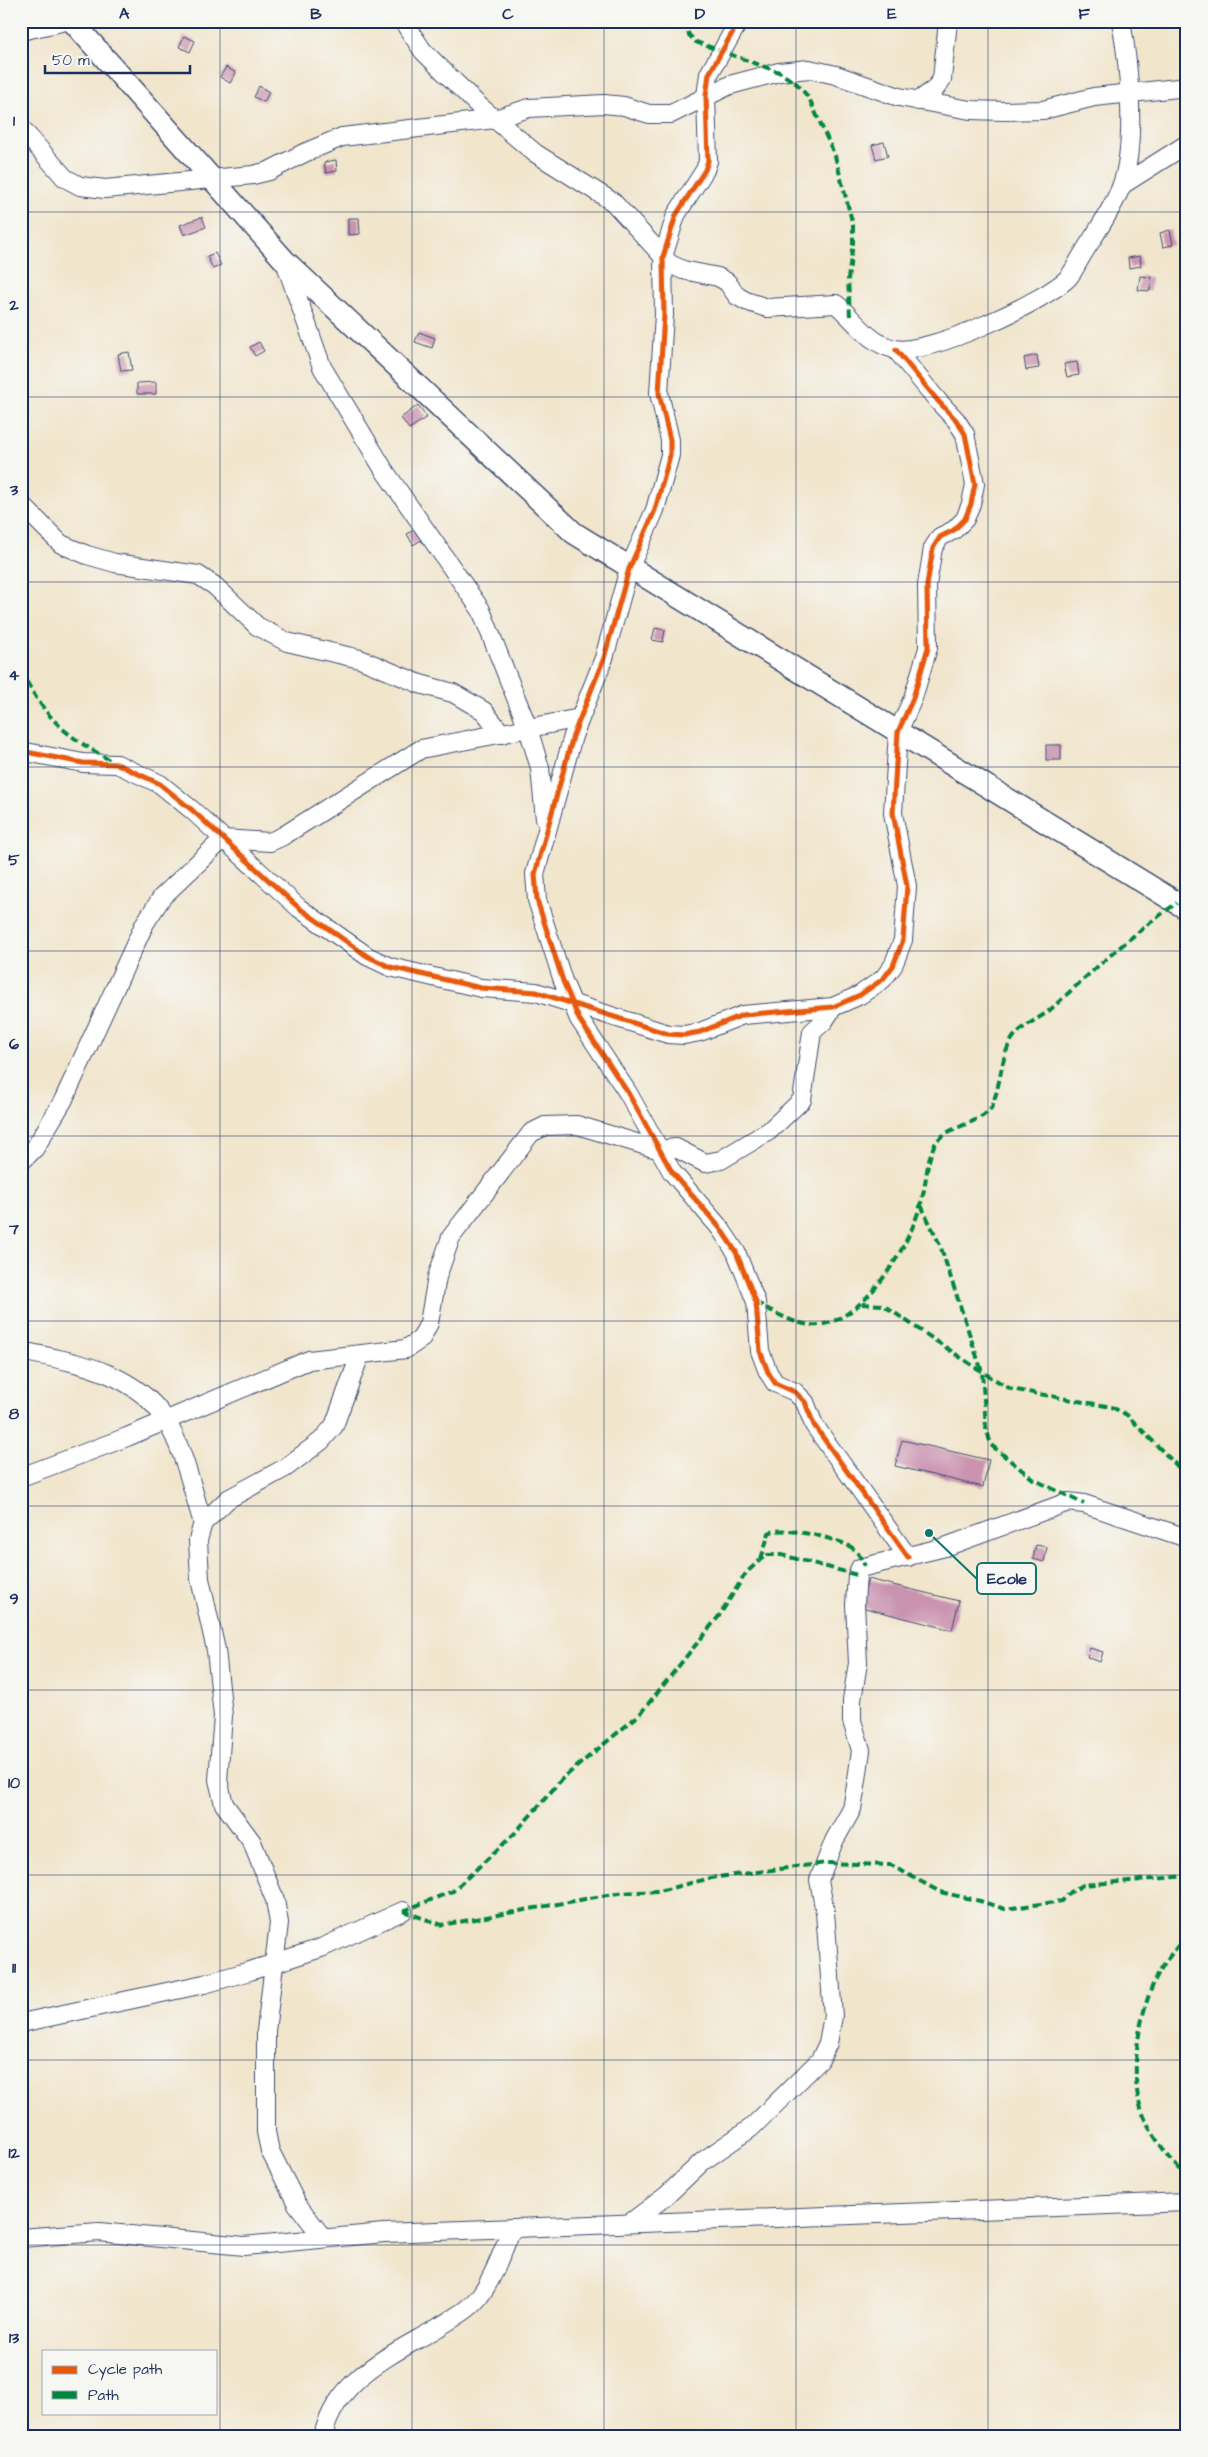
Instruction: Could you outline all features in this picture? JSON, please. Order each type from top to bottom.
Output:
[{"type":"street","points":[[21,32],[66,21]]},
{"type":"street","points":[[72,21],[285,261],[574,534],[1183,903]]},
{"type":"street","points":[[404,21],[423,51],[495,119],[535,153],[613,202],[663,257],[683,270],[718,277],[727,282],[736,296],[757,305],[778,308],[836,304],[874,342],[896,350],[913,350],[949,340],[1036,300],[1068,278],[1108,213],[1122,185],[1130,133],[1129,92],[1121,21]]},
{"type":"street","points":[[739,21],[709,74],[706,96],[708,161],[705,170],[676,215],[663,257],[664,315],[659,384],[670,440],[670,455],[655,510],[629,569],[604,658],[580,718],[546,829],[535,874],[537,900],[579,1019],[628,1093],[672,1172],[720,1228],[736,1252],[756,1302],[760,1351],[768,1372],[775,1383],[795,1392],[805,1402],[814,1425],[908,1557]]},
{"type":"street","points":[[918,100],[935,89],[942,79],[948,21]]},
{"type":"street","points":[[21,128],[65,178],[80,186],[104,189],[253,175],[269,171],[316,147],[342,137],[495,119],[529,108],[596,104],[624,106],[660,116],[684,110],[706,96],[730,85],[780,72],[809,69],[836,75],[899,97],[970,110],[1004,112],[1043,110],[1094,97],[1187,87]]},
{"type":"street","points":[[1122,185],[1187,144]]},
{"type":"street","points":[[285,261],[322,367],[384,470],[481,610],[528,728],[540,768],[546,829]]},
{"type":"street","points":[[21,751],[83,763],[118,764],[160,784],[298,908],[367,956],[390,967],[481,988],[536,992],[668,1034],[684,1035],[700,1032],[742,1015],[833,1007],[860,995],[882,978],[893,966],[903,940],[908,886],[893,813],[898,732],[913,698],[928,648],[927,585],[933,548],[940,537],[954,530],[965,519],[971,504],[975,484],[965,434],[956,420],[896,350]]},
{"type":"street","points":[[21,504],[61,544],[87,555],[115,563],[198,575],[215,586],[257,626],[287,642],[360,659],[420,684],[453,693],[484,712],[502,734]]},
{"type":"street","points":[[21,1162],[35,1148],[63,1101],[145,923],[162,897],[223,839],[270,842],[351,795],[422,749],[580,718]]},
{"type":"street","points":[[21,1477],[118,1440],[164,1419],[254,1384],[309,1360],[406,1349],[422,1339],[429,1323],[437,1277],[450,1237],[531,1133],[545,1126],[577,1125],[660,1150],[676,1148],[705,1163],[721,1160],[769,1131],[802,1100],[812,1032],[824,1021],[833,1007]]},
{"type":"street","points":[[21,1351],[65,1361],[112,1375],[142,1392],[164,1419],[177,1446],[203,1523]]},
{"type":"street","points":[[324,2238],[297,2204],[270,2151],[266,2132],[266,2031],[279,1923],[275,1900],[252,1842],[224,1804],[218,1780],[223,1716],[216,1650],[200,1579],[198,1540],[203,1523],[228,1500],[285,1468],[321,1441],[334,1426],[360,1354]]},
{"type":"street","points":[[630,2223],[666,2196],[703,2161],[751,2128],[820,2060],[828,2043],[833,2016],[825,1912],[819,1880],[834,1841],[852,1809],[861,1750],[852,1721],[852,1700],[858,1663],[855,1604],[857,1575],[860,1568],[908,1557],[982,1534],[1068,1502],[1084,1504],[1187,1538]]},
{"type":"street","points":[[21,2023],[204,1984],[321,1948],[403,1911]]},
{"type":"street","points":[[21,2238],[99,2232],[244,2246],[324,2238],[512,2228],[1187,2202]]},
{"type":"street","points":[[323,2436],[327,2419],[340,2396],[364,2372],[462,2314],[479,2297],[512,2228]]},
{"type":"building","points":[[184,36],[195,41],[190,52],[179,47]]},
{"type":"building","points":[[226,67],[236,73],[230,83],[220,77]]},
{"type":"building","points":[[259,86],[269,92],[264,102],[254,97]]},
{"type":"building","points":[[884,142],[888,156],[876,159],[872,145]]},
{"type":"building","points":[[336,160],[337,171],[326,173],[324,162]]},
{"type":"building","points":[[202,217],[206,227],[184,235],[180,225]]},
{"type":"building","points":[[348,218],[359,218],[360,234],[348,235]]},
{"type":"building","points":[[1170,230],[1173,245],[1163,247],[1160,233]]},
{"type":"building","points":[[215,253],[221,265],[213,269],[207,256]]},
{"type":"building","points":[[1140,256],[1141,266],[1129,268],[1128,258]]},
{"type":"building","points":[[1140,276],[1151,277],[1150,291],[1138,290]]},
{"type":"building","points":[[419,332],[435,338],[432,348],[415,342]]},
{"type":"building","points":[[259,342],[264,351],[255,356],[250,347]]},
{"type":"building","points":[[129,352],[132,370],[121,371],[118,354]]},
{"type":"building","points":[[1037,355],[1039,368],[1026,370],[1024,358]]},
{"type":"building","points":[[1077,362],[1079,375],[1067,377],[1064,364]]},
{"type":"building","points":[[156,382],[156,394],[137,394],[137,383]]},
{"type":"building","points":[[418,405],[427,417],[409,429],[401,418]]},
{"type":"building","points":[[417,528],[423,539],[413,545],[407,534]]},
{"type":"building","points":[[655,628],[665,630],[663,642],[652,640]]},
{"type":"building","points":[[1046,745],[1061,745],[1061,760],[1046,760]]},
{"type":"building","points":[[902,1440],[989,1460],[983,1487],[895,1466]]},
{"type":"building","points":[[1036,1545],[1047,1547],[1044,1562],[1033,1559]]},
{"type":"building","points":[[868,1579],[959,1601],[952,1630],[861,1607]]},
{"type":"building","points":[[1090,1648],[1103,1652],[1100,1662],[1087,1657]]},
{"type":"marked path","points":[[683,21],[689,35],[696,42],[779,72],[797,84],[809,98],[835,156],[853,225],[853,243],[848,279],[850,316]]},
{"type":"marked path","points":[[21,671],[40,703],[59,725],[70,735],[113,762]]},
{"type":"marked path","points":[[756,1302],[794,1321],[803,1324],[819,1325],[836,1320],[869,1295],[884,1278],[907,1239],[923,1196],[933,1148],[944,1135],[977,1119],[992,1107],[1005,1054],[1016,1034],[1050,1010],[1127,941],[1177,903]]},
{"type":"marked path","points":[[921,1205],[940,1245],[982,1372],[986,1427],[991,1445],[1033,1479],[1084,1504]]},
{"type":"marked path","points":[[862,1304],[883,1305],[982,1372],[1011,1389],[1112,1407],[1127,1415],[1187,1476]]},
{"type":"marked path","points":[[761,1559],[769,1533],[785,1531],[823,1537],[851,1547],[859,1555],[865,1566]]},
{"type":"marked path","points":[[403,1911],[453,1891],[515,1833],[562,1779],[640,1714],[719,1616],[746,1573],[761,1559],[767,1555],[782,1555],[857,1575]]},
{"type":"marked path","points":[[403,1911],[442,1925],[618,1893],[659,1891],[711,1878],[826,1863],[891,1865],[940,1892],[1005,1909],[1062,1901],[1071,1892],[1083,1885],[1187,1876]]},
{"type":"marked path","points":[[1187,1935],[1161,1969],[1148,1999],[1139,2035],[1136,2073],[1140,2105],[1148,2125],[1187,2179]]},
{"type":"cycle path","points":[[739,21],[709,74],[706,96],[708,161],[705,170],[676,215],[663,257],[664,315],[659,393],[670,440],[670,455],[655,510],[629,569],[604,658],[573,736],[535,874],[537,900],[563,981],[579,1019],[628,1093],[672,1172],[720,1228],[736,1252],[756,1302],[760,1351],[768,1372],[775,1383],[795,1392],[805,1402],[814,1425],[908,1557]]},
{"type":"cycle path","points":[[21,751],[83,763],[117,764],[160,784],[192,810],[299,908],[367,956],[390,967],[481,988],[536,992],[668,1034],[684,1035],[700,1032],[743,1015],[833,1007],[860,995],[883,979],[893,966],[903,940],[907,886],[893,813],[898,732],[913,698],[928,648],[927,585],[933,548],[940,537],[954,530],[965,519],[971,504],[975,484],[965,434],[956,420],[896,350]]},
{"type":"place","name":"Ecole","points":[[929,1533]]}]
